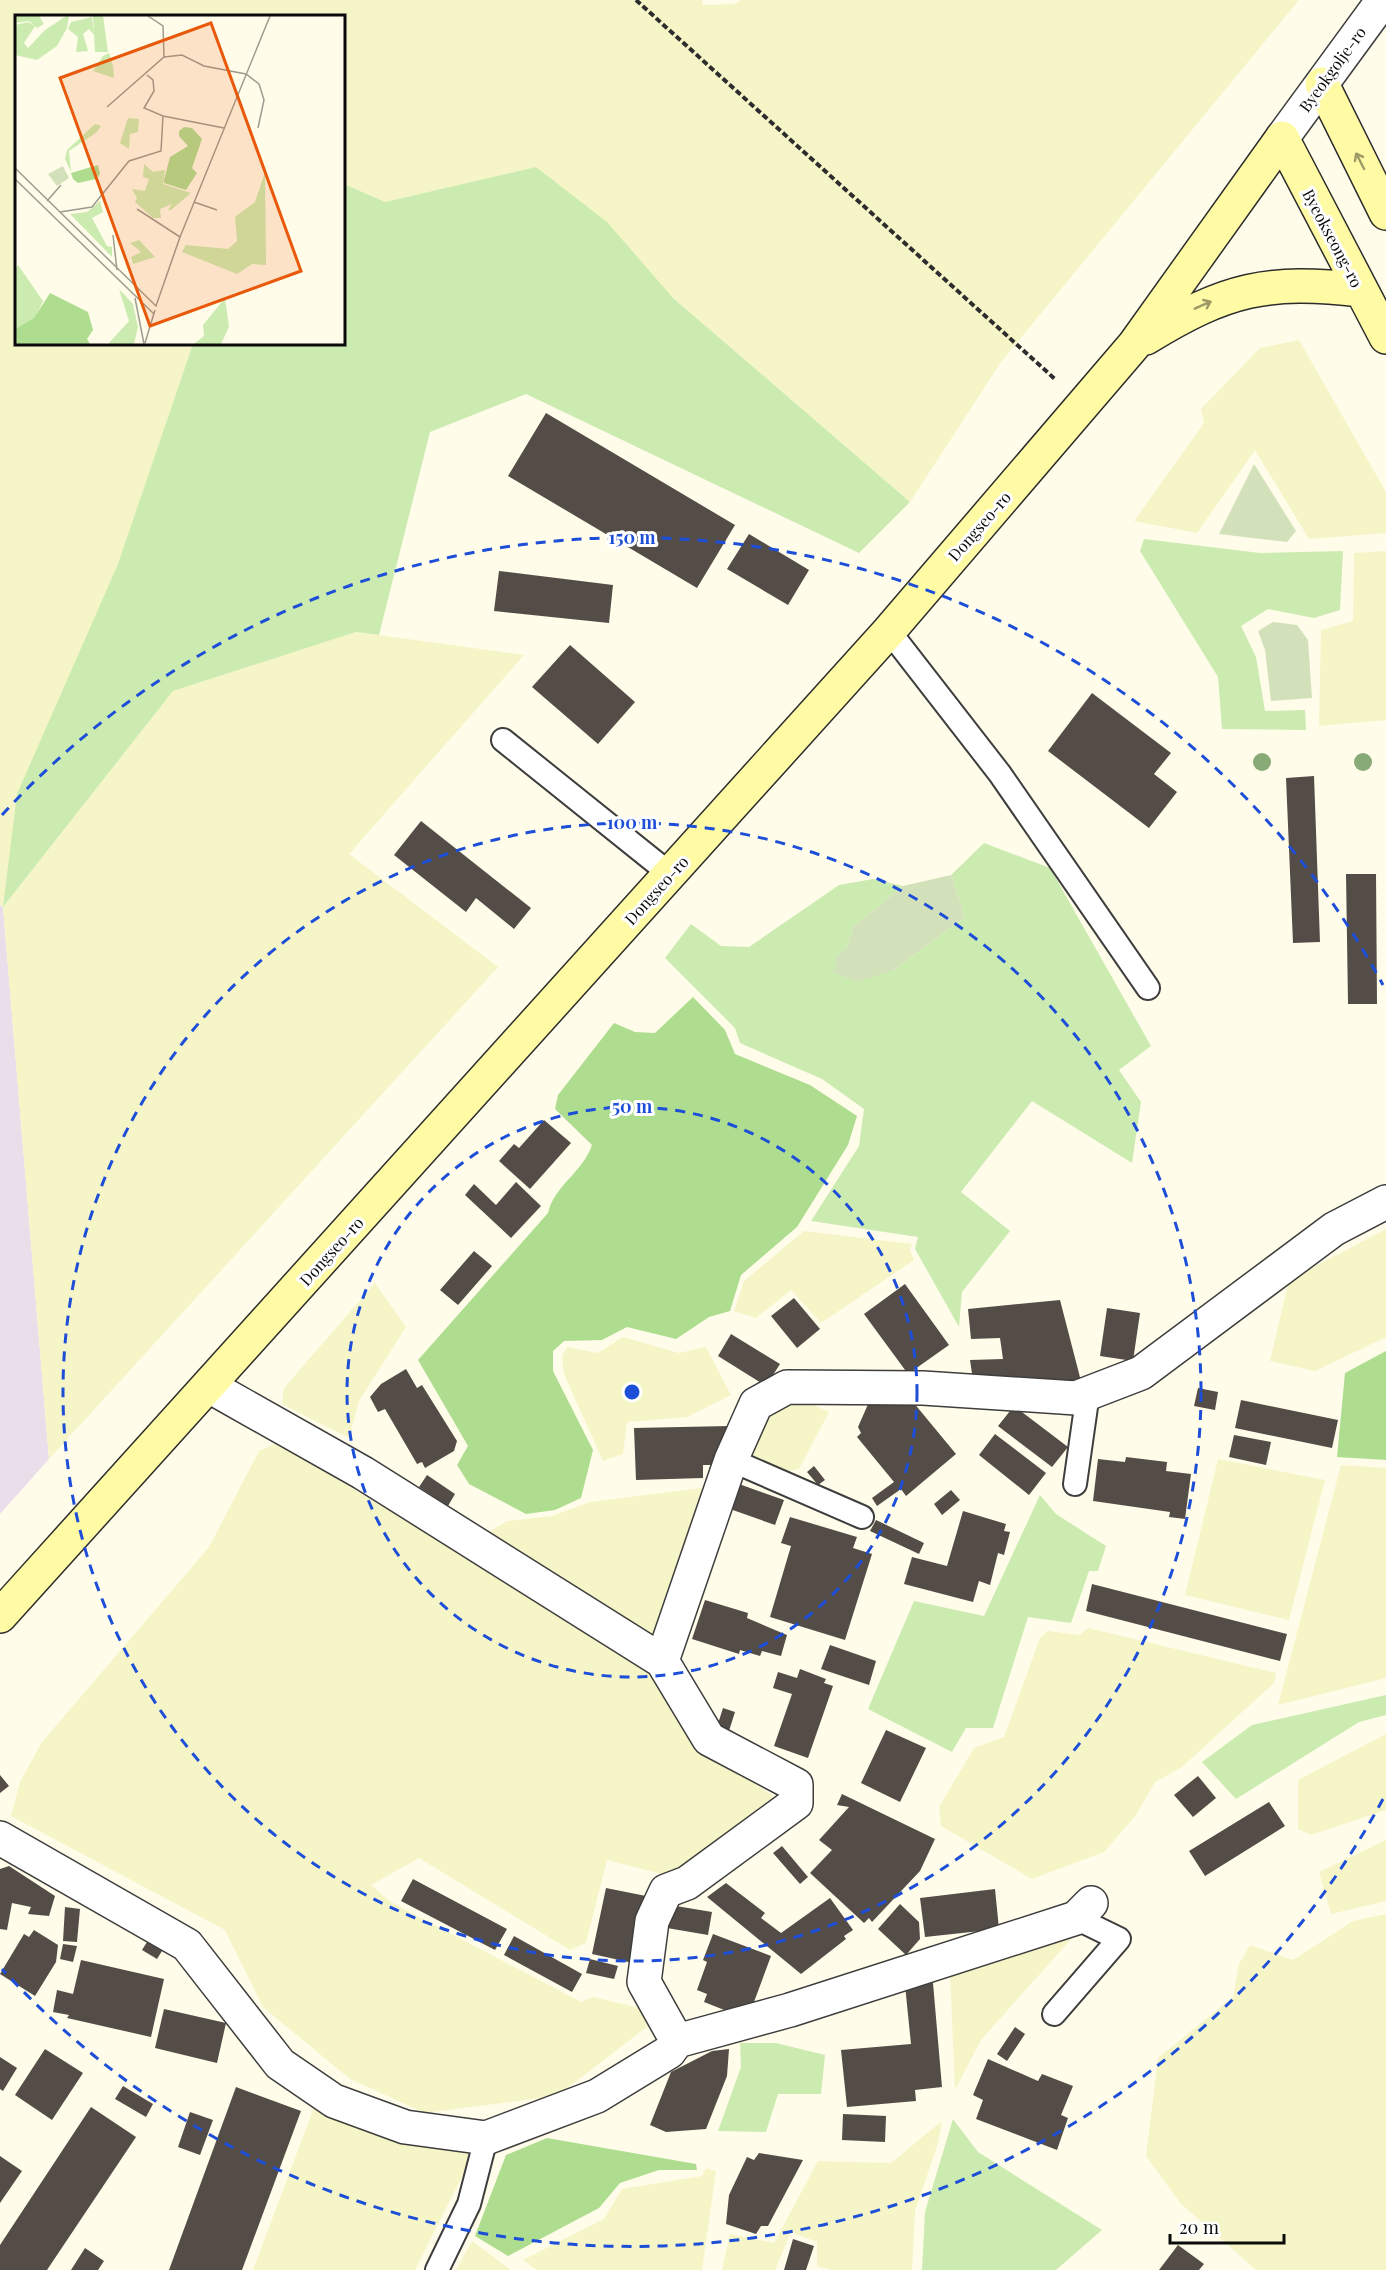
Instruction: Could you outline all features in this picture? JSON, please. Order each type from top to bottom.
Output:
[{"type":"main road","points":[[1322,84],[1386,213]]},
{"type":"main road","name":"Dongseo-ro","points":[[0,1616],[889,631],[1134,345],[1282,138]]},
{"type":"main road","name":"Byeokseong-ro","points":[[1282,138],[1386,337]]},
{"type":"main road","points":[[1134,345],[1190,311],[1217,299],[1258,288],[1313,284],[1361,290]]},
{"type":"street","name":"Byeokgolje-ro","points":[[1282,138],[1383,0]]},
{"type":"street","points":[[662,1661],[731,1460],[756,1404],[787,1387],[923,1388],[1076,1398],[1141,1373],[1334,1229],[1386,1202]]},
{"type":"street","points":[[209,1386],[363,1473],[662,1661],[710,1739],[796,1785],[796,1803],[687,1883],[666,1892],[652,1922],[644,1982],[677,2041]]},
{"type":"street","points":[[0,1838],[187,1945],[280,2064],[334,2101],[405,2127],[486,2138],[597,2096],[669,2052],[677,2041],[790,2010],[1083,1911]]},
{"type":"lane","points":[[889,631],[1000,774],[1148,988]]},
{"type":"lane","points":[[503,740],[670,874]]},
{"type":"lane","points":[[1075,1484],[1088,1393]]},
{"type":"lane","points":[[731,1460],[862,1517]]},
{"type":"lane","points":[[1054,2014],[1119,1939],[1083,1911]]},
{"type":"lane","points":[[437,2270],[469,2204],[486,2138]]},
{"type":"path","points":[[636,0],[1083,405]]},
{"type":"shaded area","points":[[0,905],[3,907],[49,1459],[0,1514]]},
{"type":"green space","points":[[0,0],[703,0],[702,5],[735,4],[741,0],[1299,0],[1001,362],[910,502],[673,298],[536,167],[385,202],[345,184],[345,15],[15,15],[15,345],[193,345],[4,906],[173,691],[356,632],[524,655],[349,854],[498,967],[49,1459],[3,907],[0,905]]},
{"type":"green space","points":[[536,167],[607,222],[673,298],[910,502],[859,553],[526,394],[430,432],[379,635],[356,632],[173,691],[3,907],[17,794],[118,564],[193,345],[345,345],[345,184],[385,202]]},
{"type":"green space","points":[[1299,340],[1386,492],[1386,533],[1309,539],[1255,450],[1197,533],[1134,521],[1204,423],[1201,409],[1260,348]]},
{"type":"green space","points":[[1254,464],[1296,531],[1287,542],[1219,534]]},
{"type":"green space","points":[[1144,539],[1260,553],[1343,551],[1340,610],[1314,618],[1268,609],[1241,626],[1256,657],[1265,711],[1305,710],[1306,730],[1222,729],[1218,677],[1140,551]]},
{"type":"green space","points":[[1386,551],[1386,720],[1319,726],[1321,630],[1353,621],[1354,553]]},
{"type":"green space","points":[[1273,622],[1297,625],[1308,640],[1312,698],[1271,701],[1265,650],[1258,631]]},
{"type":"green space","points":[[984,843],[1050,868],[1151,1046],[1119,1070],[1141,1102],[1132,1163],[1032,1101],[961,1192],[1010,1231],[962,1292],[959,1327],[915,1249],[918,1237],[811,1221],[859,1146],[864,1109],[822,1079],[740,1043],[735,1028],[665,958],[691,924],[721,946],[749,947],[839,885],[873,879],[903,886],[853,927],[847,947],[836,957],[894,970],[965,917],[951,875]]},
{"type":"green space","points":[[951,875],[965,917],[894,970],[857,982],[834,973],[836,957],[847,947],[853,927],[903,886]]},
{"type":"green space","points":[[693,997],[725,1030],[735,1054],[810,1085],[857,1116],[848,1145],[797,1227],[741,1275],[730,1311],[709,1317],[676,1339],[627,1327],[602,1340],[564,1341],[553,1351],[553,1371],[593,1450],[581,1498],[555,1510],[526,1514],[469,1484],[457,1465],[468,1446],[418,1360],[548,1213],[556,1195],[588,1155],[592,1145],[555,1109],[558,1095],[614,1023],[635,1032],[655,1033]]},
{"type":"green space","points":[[1386,1229],[1386,1337],[1315,1371],[1270,1361],[1289,1280]]},
{"type":"green space","points":[[804,1231],[912,1244],[910,1251],[914,1260],[821,1323],[791,1290],[756,1318],[734,1311],[744,1281]]},
{"type":"green space","points":[[375,1283],[406,1327],[359,1401],[349,1438],[282,1404],[284,1388]]},
{"type":"green space","points":[[623,1337],[679,1353],[706,1347],[731,1395],[687,1417],[627,1422],[623,1454],[603,1461],[564,1374],[562,1356],[567,1347],[598,1353]]},
{"type":"green space","points":[[1386,1351],[1386,1460],[1337,1457],[1345,1373]]},
{"type":"green space","points":[[800,1399],[829,1412],[799,1469],[776,1473],[746,1464],[764,1413]]},
{"type":"green space","points":[[277,1443],[646,1666],[702,1750],[772,1795],[772,1804],[670,1876],[607,1860],[586,1943],[570,1950],[419,1858],[371,1885],[391,1902],[581,2002],[593,1997],[640,2008],[648,2026],[557,2096],[425,2113],[350,2079],[263,2007],[225,1930],[11,1816],[20,1782],[42,1742],[209,1547],[259,1451]]},
{"type":"green space","points":[[1218,1459],[1325,1480],[1289,1620],[1185,1595]]},
{"type":"green space","points":[[1341,1465],[1386,1468],[1386,1678],[1278,1705]]},
{"type":"green space","points":[[709,1487],[659,1634],[651,1639],[487,1533],[507,1521],[552,1516],[590,1502]]},
{"type":"green space","points":[[1040,1495],[1056,1514],[1106,1546],[1098,1571],[1089,1571],[1071,1623],[1028,1617],[993,1728],[966,1728],[952,1752],[868,1709],[914,1601],[984,1616]]},
{"type":"green space","points":[[1088,1628],[1276,1673],[1274,1683],[1182,1767],[1155,1782],[1136,1815],[1104,1852],[1032,1879],[941,1826],[939,1807],[974,1748],[1004,1737],[1040,1638],[1048,1631],[1080,1635]]},
{"type":"green space","points":[[1386,1695],[1386,1715],[1359,1722],[1236,1799],[1202,1762],[1252,1725]]},
{"type":"green space","points":[[1386,1734],[1386,1810],[1311,1835],[1298,1829],[1298,1780]]},
{"type":"green space","points":[[1386,1840],[1386,1901],[1331,1914],[1319,1872]]},
{"type":"green space","points":[[1386,1914],[1386,2270],[1256,2270],[1181,2204],[1146,2156],[1158,2058],[1233,1997],[1239,1964],[1250,1945],[1293,1960],[1353,1921]]},
{"type":"green space","points":[[1080,1929],[981,2040],[955,2090],[950,1972]]},
{"type":"green space","points":[[740,2043],[776,2043],[825,2055],[821,2094],[778,2094],[766,2132],[718,2131],[741,2067]]},
{"type":"green space","points":[[315,2105],[469,2149],[466,2169],[415,2270],[253,2270]]},
{"type":"green space","points":[[953,2119],[978,2152],[1102,2230],[1056,2270],[922,2270],[925,2212]]},
{"type":"green space","points":[[942,2121],[938,2143],[915,2211],[912,2270],[832,2270],[817,2266],[817,2242],[791,2232],[775,2270],[722,2270],[730,2234],[774,2243],[818,2161],[891,2163]]},
{"type":"green space","points":[[547,2138],[696,2164],[697,2170],[659,2170],[620,2183],[599,2208],[508,2256],[475,2236],[506,2155]]},
{"type":"green space","points":[[706,2168],[716,2171],[702,2270],[537,2270],[523,2260],[604,2219],[622,2189],[702,2176]]},
{"type":"green space","points":[[472,2241],[511,2270],[456,2270]]},
{"type":"building","points":[[546,413],[735,525],[697,588],[508,476]]},
{"type":"building","points":[[749,534],[809,570],[788,605],[727,569]]},
{"type":"building","points":[[499,571],[613,585],[609,623],[494,611]]},
{"type":"building","points":[[570,645],[635,702],[598,744],[532,687]]},
{"type":"building","points":[[1092,693],[1171,753],[1154,774],[1177,792],[1149,828],[1048,751]]},
{"type":"building","points":[[1314,776],[1320,942],[1293,943],[1286,778]]},
{"type":"building","points":[[421,821],[531,908],[514,929],[476,898],[466,912],[394,855]]},
{"type":"building","points":[[1346,874],[1376,874],[1377,1004],[1348,1004]]},
{"type":"building","points":[[544,1120],[571,1143],[530,1189],[499,1161],[514,1144],[519,1148]]},
{"type":"building","points":[[516,1182],[541,1206],[511,1238],[465,1195],[474,1184],[496,1205]]},
{"type":"building","points":[[474,1251],[492,1266],[458,1305],[440,1290]]},
{"type":"building","points":[[905,1284],[949,1345],[908,1374],[864,1314]]},
{"type":"building","points":[[794,1298],[820,1329],[797,1348],[771,1316]]},
{"type":"building","points":[[1060,1300],[1082,1385],[973,1380],[970,1360],[1003,1359],[1000,1338],[971,1339],[968,1309]]},
{"type":"building","points":[[1107,1308],[1140,1313],[1133,1361],[1100,1356]]},
{"type":"building","points":[[731,1334],[780,1364],[766,1386],[718,1356]]},
{"type":"building","points":[[406,1369],[417,1388],[422,1385],[457,1441],[454,1451],[425,1468],[422,1462],[417,1464],[385,1409],[378,1412],[370,1397],[381,1384]]},
{"type":"building","points":[[1198,1388],[1218,1392],[1215,1410],[1194,1406]]},
{"type":"building","points":[[1241,1400],[1338,1420],[1332,1448],[1235,1428]]},
{"type":"building","points":[[869,1402],[895,1405],[913,1402],[956,1454],[906,1496],[901,1489],[877,1506],[872,1498],[894,1482],[857,1437],[861,1433],[858,1427]]},
{"type":"building","points":[[1014,1406],[1068,1447],[1052,1467],[998,1426]]},
{"type":"building","points":[[729,1426],[718,1465],[703,1465],[703,1478],[636,1480],[634,1428]]},
{"type":"building","points":[[995,1434],[1046,1473],[1029,1495],[979,1455]]},
{"type":"building","points":[[1234,1435],[1271,1442],[1266,1465],[1229,1457]]},
{"type":"building","points":[[1126,1457],[1167,1462],[1166,1471],[1191,1474],[1185,1519],[1169,1517],[1170,1512],[1093,1501],[1098,1459],[1125,1462]]},
{"type":"building","points":[[814,1466],[825,1480],[818,1485],[807,1472]]},
{"type":"building","points":[[427,1475],[455,1494],[448,1506],[419,1487]]},
{"type":"building","points":[[739,1484],[784,1500],[775,1525],[730,1509]]},
{"type":"building","points":[[951,1490],[960,1500],[942,1515],[934,1504]]},
{"type":"building","points":[[963,1511],[1006,1524],[1004,1531],[1010,1532],[1004,1555],[998,1553],[990,1585],[979,1581],[973,1602],[904,1584],[912,1557],[947,1566]]},
{"type":"building","points":[[790,1517],[857,1537],[853,1548],[872,1554],[845,1640],[770,1617],[791,1546],[781,1543]]},
{"type":"building","points":[[876,1520],[924,1543],[919,1554],[870,1531]]},
{"type":"building","points":[[1092,1584],[1287,1634],[1280,1661],[1086,1611]]},
{"type":"building","points":[[705,1600],[748,1613],[747,1618],[787,1635],[781,1656],[762,1651],[760,1656],[740,1650],[739,1654],[692,1639]]},
{"type":"building","points":[[830,1645],[876,1661],[869,1685],[821,1669]]},
{"type":"building","points":[[800,1669],[826,1679],[824,1683],[833,1686],[808,1758],[774,1746],[792,1694],[773,1688],[778,1672],[797,1678]]},
{"type":"building","points":[[723,1708],[735,1712],[728,1734],[716,1730]]},
{"type":"building","points":[[886,1730],[926,1748],[900,1802],[861,1783]]},
{"type":"building","points":[[0,1775],[9,1786],[0,1793]]},
{"type":"building","points":[[1198,1776],[1216,1798],[1193,1817],[1174,1795]]},
{"type":"building","points":[[842,1794],[935,1839],[920,1871],[872,1922],[869,1918],[864,1923],[810,1873],[832,1850],[819,1840],[849,1807],[837,1805]]},
{"type":"building","points":[[1269,1802],[1285,1826],[1205,1876],[1189,1851]]},
{"type":"building","points":[[782,1846],[808,1877],[800,1884],[773,1853]]},
{"type":"building","points":[[9,1866],[55,1896],[49,1916],[28,1914],[31,1907],[12,1903],[7,1930],[0,1929],[0,1869]]},
{"type":"building","points":[[413,1879],[507,1929],[495,1950],[401,1901]]},
{"type":"building","points":[[726,1883],[765,1913],[761,1918],[781,1933],[830,1898],[853,1930],[844,1936],[846,1939],[801,1974],[707,1897]]},
{"type":"building","points":[[606,1888],[646,1896],[633,1963],[592,1954]]},
{"type":"building","points":[[995,1889],[999,1929],[925,1937],[920,1898]]},
{"type":"building","points":[[900,1904],[919,1922],[920,1939],[906,1955],[878,1929]]},
{"type":"building","points":[[670,1905],[712,1912],[708,1935],[667,1928]]},
{"type":"building","points":[[65,1907],[80,1909],[77,1942],[63,1941]]},
{"type":"building","points":[[34,1930],[58,1945],[56,1962],[35,1996],[0,1974],[24,1934],[29,1937]]},
{"type":"building","points":[[713,1934],[771,1956],[751,2010],[740,2006],[737,2015],[704,2002],[707,1994],[697,1990],[707,1962],[703,1960]]},
{"type":"building","points":[[514,1936],[582,1974],[572,1992],[504,1955]]},
{"type":"building","points":[[147,1942],[162,1951],[157,1959],[142,1950]]},
{"type":"building","points":[[63,1944],[77,1946],[73,1962],[60,1959]]},
{"type":"building","points":[[590,1959],[618,1966],[614,1979],[586,1973]]},
{"type":"building","points":[[81,1960],[164,1979],[151,2037],[67,2018],[69,2015],[53,2012],[57,1990],[73,1994]]},
{"type":"building","points":[[933,1983],[942,2087],[915,2090],[916,2101],[847,2107],[841,2050],[911,2044],[905,1985]]},
{"type":"building","points":[[164,2009],[226,2023],[217,2063],[155,2048]]},
{"type":"building","points":[[1015,2027],[1025,2034],[1007,2061],[997,2054]]},
{"type":"building","points":[[45,2049],[83,2073],[52,2120],[15,2095]]},
{"type":"building","points":[[729,2049],[727,2076],[706,2129],[666,2132],[650,2125],[671,2072],[712,2051]]},
{"type":"building","points":[[0,2057],[17,2068],[3,2091],[0,2089]]},
{"type":"building","points":[[988,2059],[1038,2081],[1042,2074],[1073,2086],[1061,2115],[1068,2118],[1057,2150],[976,2119],[983,2100],[973,2095]]},
{"type":"building","points":[[123,2086],[153,2104],[146,2117],[115,2099]]},
{"type":"building","points":[[236,2087],[301,2111],[242,2270],[169,2270]]},
{"type":"building","points":[[91,2107],[136,2137],[47,2270],[0,2270],[0,2245]]},
{"type":"building","points":[[190,2112],[213,2120],[200,2155],[178,2147]]},
{"type":"building","points":[[843,2114],[886,2116],[885,2142],[842,2140]]},
{"type":"building","points":[[759,2153],[803,2160],[768,2226],[761,2226],[756,2234],[726,2224],[729,2195],[747,2157],[754,2160]]},
{"type":"building","points":[[0,2156],[22,2171],[0,2203]]},
{"type":"building","points":[[793,2239],[814,2246],[806,2270],[784,2270]]},
{"type":"building","points":[[1178,2245],[1204,2264],[1199,2270],[1159,2270]]},
{"type":"building","points":[[85,2248],[104,2261],[98,2270],[71,2270]]}]
